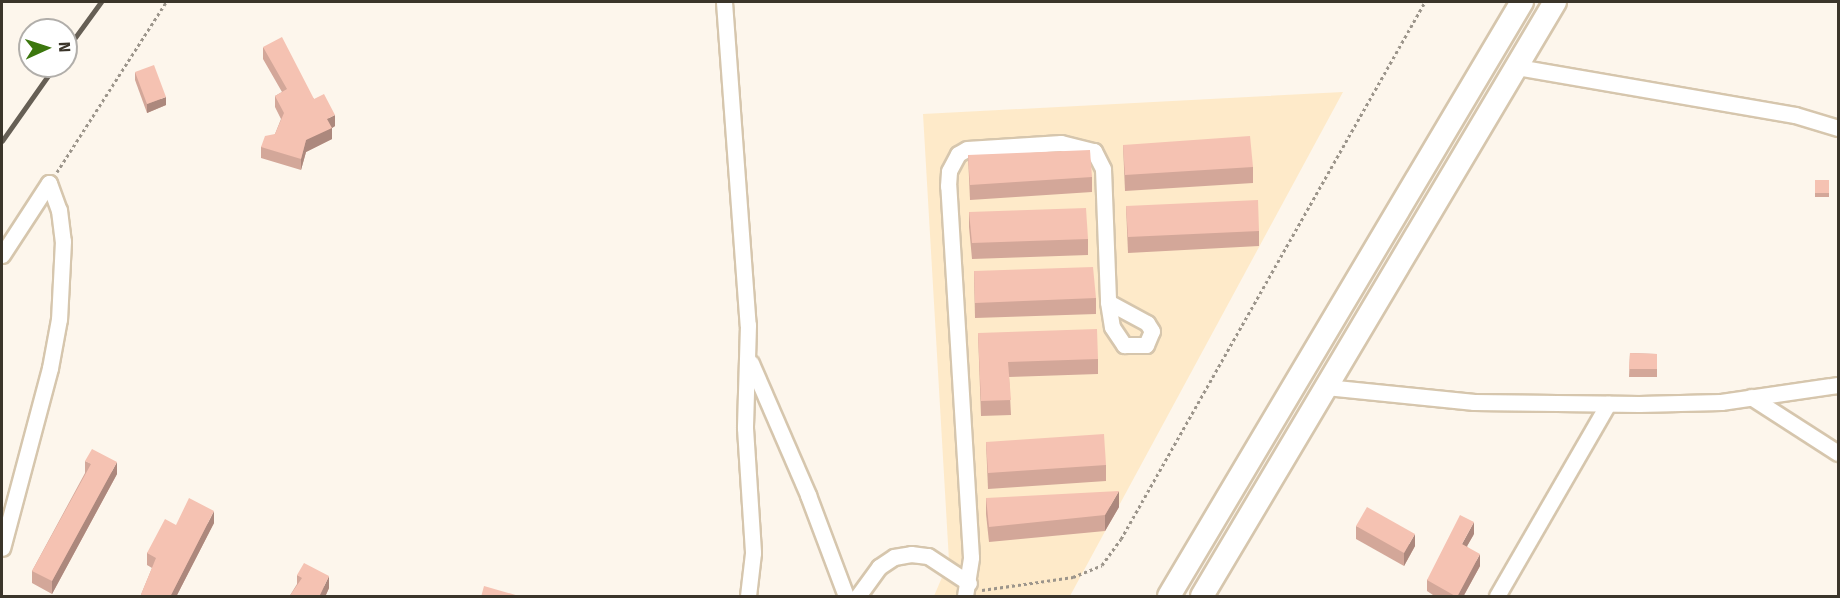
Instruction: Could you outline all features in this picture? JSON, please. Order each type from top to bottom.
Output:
[{"type":"highway","points":[[1169,597],[1522,2]]},
{"type":"highway","points":[[1202,597],[1555,2]]},
{"type":"street","points":[[724,2],[748,356],[745,428],[753,553],[748,597]]},
{"type":"street","points":[[1516,67],[1796,115],[1839,128]]},
{"type":"street","points":[[967,590],[948,186],[949,171],[958,154],[967,149],[1061,143],[1094,151],[1103,170],[1108,302]]},
{"type":"street","points":[[2,255],[49,183]]},
{"type":"street","points":[[2,548],[50,368],[59,319],[63,241],[59,210],[49,183]]},
{"type":"street","points":[[748,356],[808,495],[846,597]]},
{"type":"street","points":[[1326,387],[1463,402],[1608,404],[1751,398],[1839,385]]},
{"type":"street","points":[[1751,398],[1839,453]]},
{"type":"street","points":[[1497,597],[1608,404]]},
{"type":"street","points":[[858,597],[879,567],[894,558],[911,554],[928,556],[967,590]]},
{"type":"path","points":[[49,183],[166,2]]},
{"type":"path","points":[[967,590],[1073,577],[1102,565],[1121,538],[1425,2]]},
{"type":"shaded area","points":[[1343,92],[1070,596],[934,596],[949,561],[923,114]]},
{"type":"building","points":[[282,37],[314,99],[324,94],[335,115],[327,119],[332,128],[306,140],[301,159],[261,147],[265,136],[275,134],[284,113],[275,96],[287,89],[263,47]]},
{"type":"building","points":[[154,65],[166,97],[147,104],[135,72]]},
{"type":"building","points":[[1250,136],[1253,167],[1125,175],[1123,145]]},
{"type":"building","points":[[1090,150],[1092,177],[970,185],[968,155]]},
{"type":"building","points":[[1815,180],[1829,180],[1829,193],[1815,193]]},
{"type":"building","points":[[1258,200],[1259,231],[1128,237],[1126,206]]},
{"type":"building","points":[[1086,208],[1088,239],[972,243],[969,212]]},
{"type":"building","points":[[1093,267],[1096,298],[975,303],[974,271]]},
{"type":"building","points":[[1097,329],[1098,359],[1008,362],[1011,400],[981,401],[978,333]]},
{"type":"building","points":[[1630,353],[1657,354],[1657,369],[1629,369]]},
{"type":"building","points":[[1104,434],[1106,465],[988,473],[986,442]]},
{"type":"building","points":[[92,449],[117,462],[52,581],[32,571],[91,464],[85,461]]},
{"type":"building","points":[[1119,491],[1105,515],[989,527],[986,498]]},
{"type":"building","points":[[189,498],[214,511],[170,597],[140,597],[156,558],[147,553],[165,519],[176,525]]},
{"type":"building","points":[[1367,507],[1415,534],[1404,553],[1356,526]]},
{"type":"building","points":[[1460,515],[1474,522],[1462,544],[1480,554],[1457,597],[1427,580]]},
{"type":"building","points":[[304,563],[329,576],[319,597],[289,597],[302,578],[297,575]]},
{"type":"building","points":[[484,586],[519,596],[481,597]]},
{"type":"railway","points":[[78,34],[101,2]]},
{"type":"railway","points":[[2,141],[47,78]]}]
